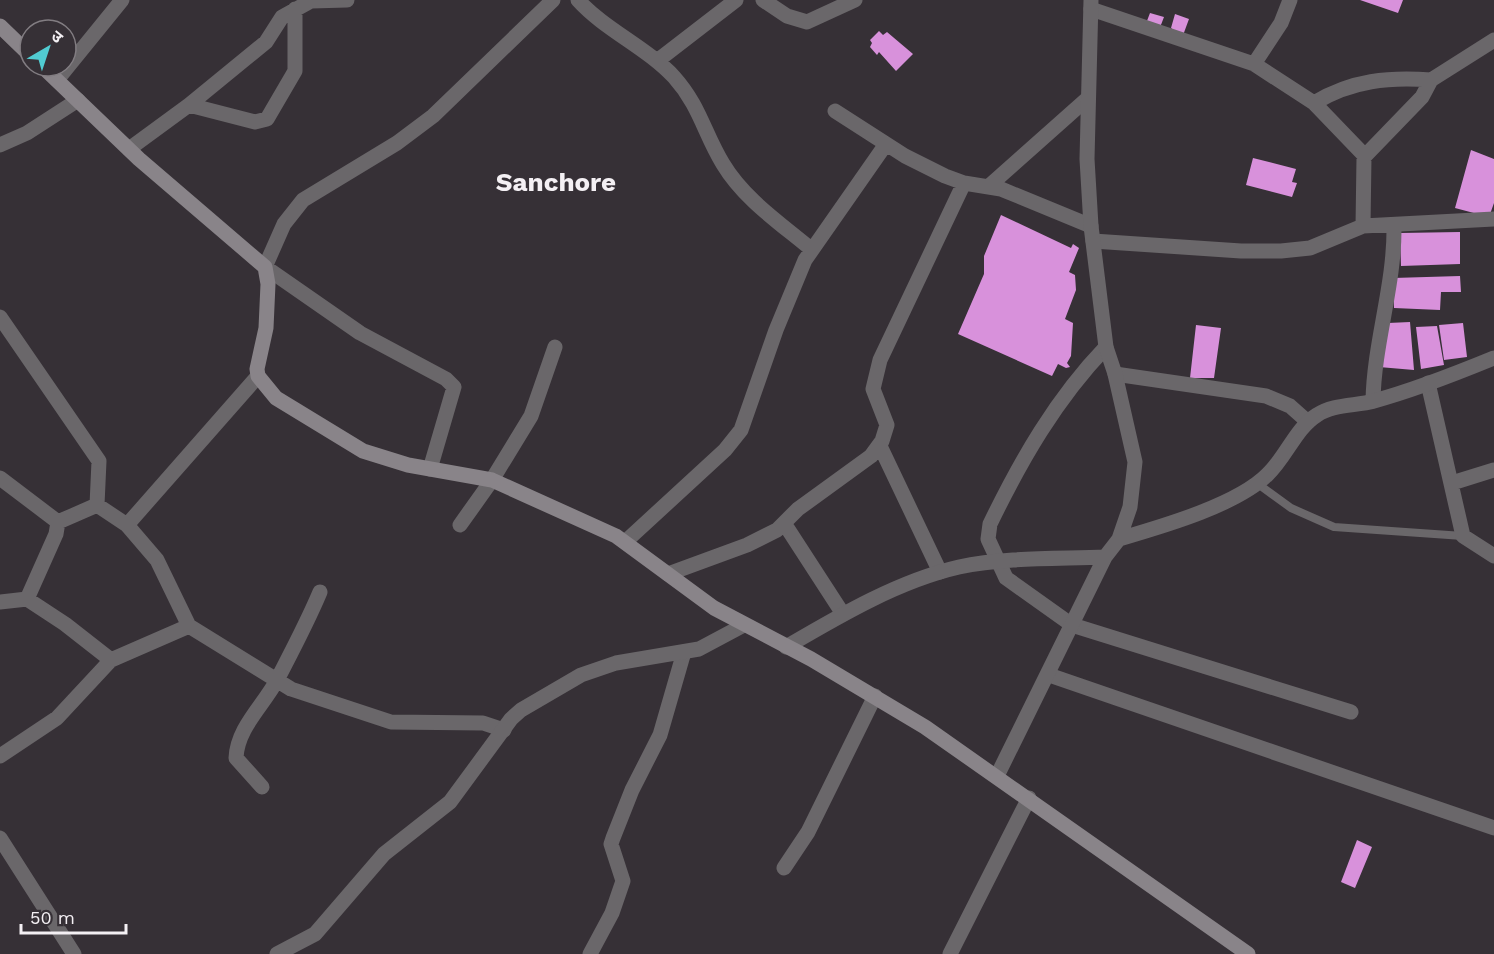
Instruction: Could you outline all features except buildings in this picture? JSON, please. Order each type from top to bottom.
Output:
[{"type":"main road","points":[[0,26],[18,43]]},
{"type":"main road","points":[[57,80],[129,149],[265,267],[267,316],[258,376],[276,398],[363,452],[430,469],[492,480],[625,542],[714,608],[875,696],[997,776],[1248,954]]},
{"type":"street","points":[[57,80],[122,0]]},
{"type":"street","points":[[129,149],[189,105],[266,42],[278,20],[295,9],[316,0],[347,0]]},
{"type":"street","points":[[430,469],[454,387],[446,379],[360,333],[265,267],[284,224],[303,200],[397,143],[433,116],[553,0]]},
{"type":"street","points":[[578,0],[657,61],[691,98],[718,155],[744,192],[811,249]]},
{"type":"street","points":[[657,61],[736,0]]},
{"type":"street","points":[[763,0],[787,16],[807,22],[855,0]]},
{"type":"street","points":[[1254,64],[1281,23],[1290,0]]},
{"type":"street","points":[[997,776],[1105,557],[1119,539],[1133,494],[1135,462],[1115,374],[1106,347],[1092,233],[1088,98],[1091,5],[1254,64],[1314,103],[1365,156]]},
{"type":"street","points":[[189,105],[255,122],[267,119],[295,71],[293,51],[297,24],[295,9]]},
{"type":"street","points":[[1363,226],[1365,156],[1422,97],[1431,80],[1494,40]]},
{"type":"street","points":[[1314,103],[1340,89],[1365,81],[1401,78],[1431,80]]},
{"type":"street","points":[[989,186],[1088,98]]},
{"type":"street","points":[[0,145],[27,133],[78,100]]},
{"type":"street","points":[[835,111],[886,144],[945,176],[964,183],[989,186],[1092,233],[1241,251],[1281,251],[1310,248],[1363,226],[1494,219]]},
{"type":"street","points":[[625,542],[717,458],[741,430],[776,330],[811,249],[886,144]]},
{"type":"street","points":[[669,574],[770,534],[798,509],[866,461],[880,446],[887,425],[873,389],[880,360],[964,183]]},
{"type":"street","points":[[1373,401],[1373,370],[1394,250],[1394,225]]},
{"type":"street","points":[[0,317],[99,461],[97,505]]},
{"type":"street","points":[[1106,347],[1084,370],[1044,425],[990,524],[988,539],[997,562],[1010,581],[1072,625],[1351,712]]},
{"type":"street","points":[[460,525],[492,480],[531,416],[555,348]]},
{"type":"street","points":[[1119,539],[1164,526],[1206,510],[1258,484],[1275,467],[1308,422],[1328,409],[1373,401],[1494,358]]},
{"type":"street","points":[[1115,374],[1266,396],[1290,406],[1308,422]]},
{"type":"street","points":[[127,525],[258,376]]},
{"type":"street","points":[[1428,383],[1463,536],[1494,556]]},
{"type":"street","points":[[880,446],[940,572]]},
{"type":"street","points":[[1452,483],[1494,470]]},
{"type":"street","points":[[0,478],[58,522]]},
{"type":"street","points":[[27,599],[58,522],[97,505]]},
{"type":"street","points":[[97,505],[127,525],[157,560],[189,626],[276,681],[291,689],[391,722],[483,723],[504,730]]},
{"type":"street","points":[[784,523],[843,614]]},
{"type":"street","points":[[786,647],[843,614],[940,572],[997,562],[1105,557]]},
{"type":"street","points":[[262,787],[236,758],[237,742],[276,681],[298,636],[304,629],[320,592]]},
{"type":"street","points":[[0,603],[27,599],[65,624],[111,660]]},
{"type":"street","points":[[277,954],[315,934],[384,854],[450,802],[521,710],[581,675],[616,663],[705,647],[744,625]]},
{"type":"street","points":[[0,756],[57,718],[111,660],[189,626]]},
{"type":"street","points":[[590,954],[612,913],[623,881],[611,844],[632,790],[660,735],[684,652]]},
{"type":"street","points":[[1048,675],[1494,828]]},
{"type":"street","points":[[784,868],[808,832],[875,696]]},
{"type":"street","points":[[950,954],[1029,798]]},
{"type":"street","points":[[0,838],[74,954]]},
{"type":"lane","points":[[1258,484],[1291,508],[1334,527],[1463,536]]},
{"type":"district","name":"Sanchore","points":[[556,182]]}]
